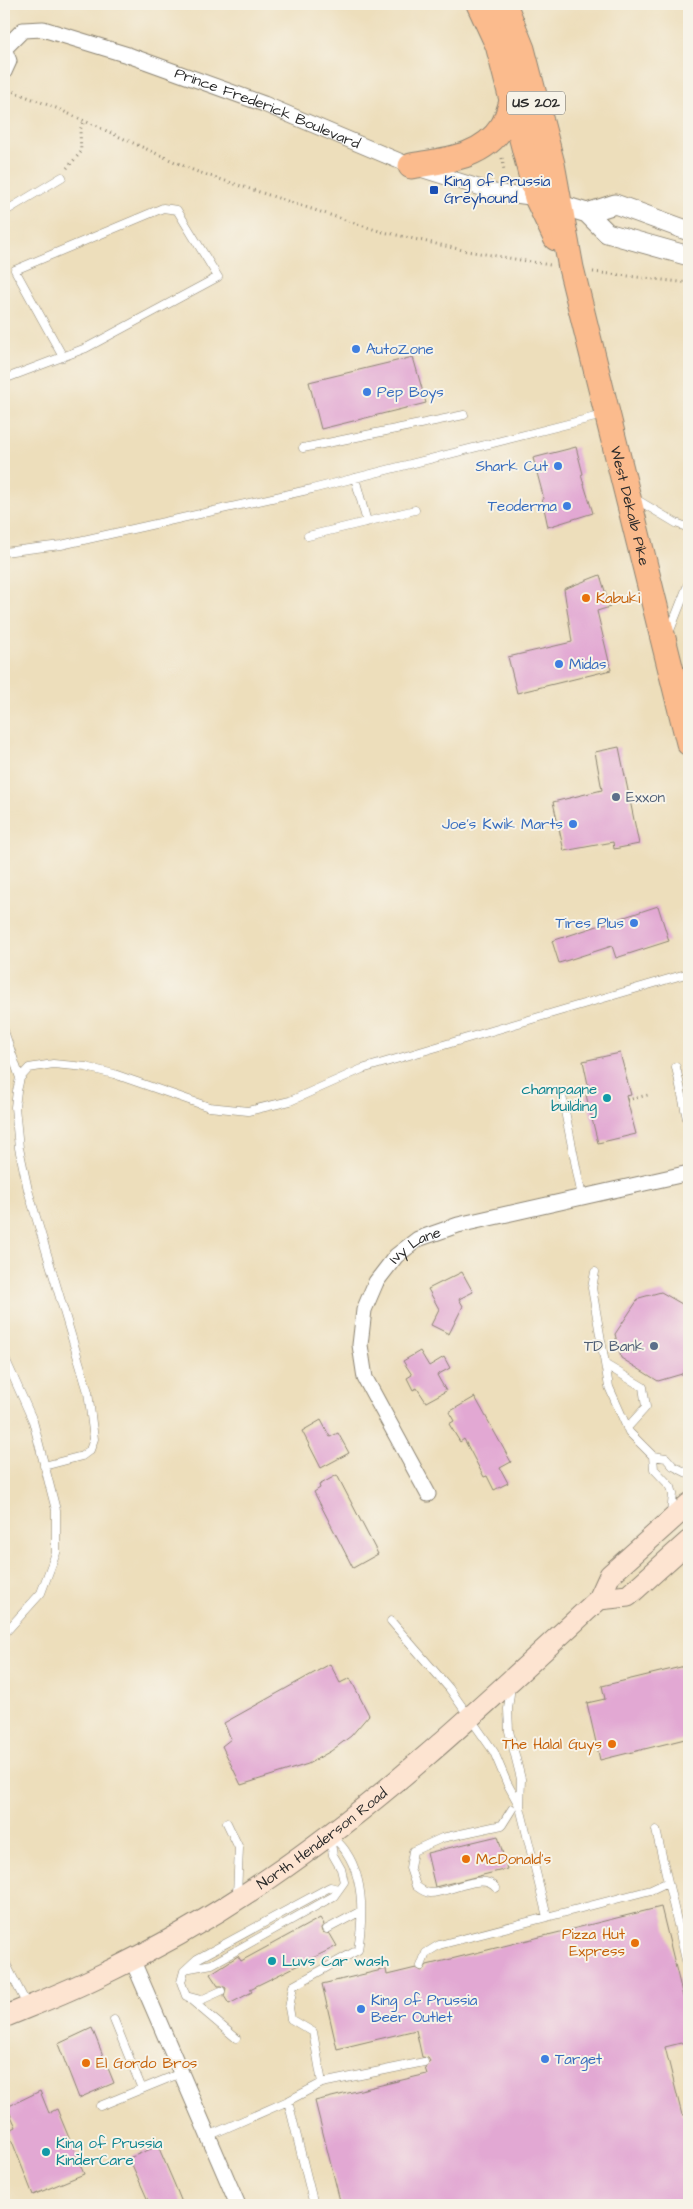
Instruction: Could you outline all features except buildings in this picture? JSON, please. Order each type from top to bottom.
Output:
[{"type":"highway","name":"West Dekalb Pike","points":[[479,4],[498,45],[512,102],[570,268],[629,496],[689,743]]},
{"type":"highway","name":"West Dekalb Pike","points":[[504,4],[522,48],[552,164],[548,201]]},
{"type":"highway","points":[[411,166],[462,157],[487,145],[503,126],[512,102]]},
{"type":"main road","name":"North Henderson Road","points":[[4,2017],[96,1978],[203,1920],[267,1880],[330,1834],[395,1782],[512,1680],[599,1599],[610,1575],[689,1504]]},
{"type":"main road","points":[[599,1599],[628,1596],[689,1541]]},
{"type":"street","name":"Prince Frederick Boulevard","points":[[4,72],[9,61],[4,49],[23,30],[43,29],[131,56],[264,104],[411,166],[494,192],[548,201]]},
{"type":"street","points":[[548,201],[587,213],[607,233],[689,256]]},
{"type":"street","points":[[587,213],[615,204],[689,231]]},
{"type":"street","name":"Ivy Lane","points":[[428,1494],[365,1378],[360,1345],[364,1310],[376,1282],[396,1256],[418,1239],[458,1225],[689,1173]]},
{"type":"street","points":[[132,1959],[238,2205]]},
{"type":"lane","points":[[4,212],[62,177]]},
{"type":"lane","points":[[4,378],[63,357],[86,348],[218,278],[177,210],[163,208],[15,270],[63,357]]},
{"type":"lane","points":[[4,552],[61,545],[355,478],[608,413]]},
{"type":"lane","points":[[303,448],[464,415]]},
{"type":"lane","points":[[355,478],[367,522]]},
{"type":"lane","points":[[629,496],[676,523],[689,528]]},
{"type":"lane","points":[[308,536],[415,510]]},
{"type":"lane","points":[[665,645],[689,582]]},
{"type":"lane","points":[[20,1078],[29,1068],[54,1064],[86,1067],[114,1074],[209,1108],[248,1111],[290,1100],[362,1070],[689,973]]},
{"type":"lane","points":[[4,1031],[20,1078],[15,1107],[21,1157],[28,1190],[88,1392],[94,1439],[90,1450],[82,1456],[44,1466]]},
{"type":"lane","points":[[676,1067],[689,1128]]},
{"type":"lane","points":[[562,1096],[582,1197]]},
{"type":"lane","points":[[595,1272],[592,1288],[610,1387],[627,1428],[653,1456],[666,1458],[673,1466],[689,1474]]},
{"type":"lane","points":[[4,1356],[33,1421],[56,1510],[56,1553],[42,1593],[4,1634]]},
{"type":"lane","points":[[606,1365],[643,1387],[646,1407],[627,1428]]},
{"type":"lane","points":[[653,1456],[654,1469],[667,1483],[673,1494],[670,1521]]},
{"type":"lane","points":[[391,1621],[450,1688],[494,1752],[516,1808],[547,1917]]},
{"type":"lane","points":[[496,1888],[492,1883],[479,1880],[465,1886],[429,1893],[416,1886],[410,1868],[414,1851],[420,1847],[442,1838],[502,1825],[516,1808],[521,1779],[508,1721],[512,1680]]},
{"type":"lane","points":[[228,1823],[239,1848],[237,1898]]},
{"type":"lane","points":[[656,1830],[689,1973]]},
{"type":"lane","points":[[236,2038],[186,1996],[180,1982],[184,1971],[188,1968],[212,1964],[334,1896],[344,1882],[341,1868],[333,1855],[330,1834]]},
{"type":"lane","points":[[322,2083],[313,2032],[291,2019],[289,2008],[294,1986],[358,1950],[363,1917],[360,1886],[347,1852],[330,1834]]},
{"type":"lane","points":[[421,1966],[426,1953],[439,1945],[651,1890],[668,1882]]},
{"type":"lane","points":[[327,1929],[361,1911]]},
{"type":"lane","points":[[4,1960],[28,2007]]},
{"type":"lane","points":[[186,1996],[201,2000],[222,1991]]},
{"type":"lane","points":[[114,2020],[142,2089]]},
{"type":"lane","points":[[208,2136],[288,2101],[322,2083],[424,2062]]},
{"type":"lane","points":[[100,2106],[181,2073]]},
{"type":"lane","points":[[288,2101],[314,2205]]},
{"type":"path","points":[[4,88],[84,121],[195,171],[379,231],[467,251],[570,268],[689,283]]},
{"type":"path","points":[[62,177],[68,166],[81,152],[80,130],[84,121]]},
{"type":"path","points":[[627,1100],[648,1095]]},
{"type":"place","name":"King of Prussia Greyhound","points":[[434,190]]},
{"type":"place","name":"AutoZone","points":[[356,349]]},
{"type":"place","name":"Pep Boys","points":[[367,392]]},
{"type":"place","name":"Shark Cut","points":[[558,466]]},
{"type":"place","name":"Teoderma","points":[[567,506]]},
{"type":"place","name":"Kabuki","points":[[586,598]]},
{"type":"place","name":"Midas","points":[[559,664]]},
{"type":"place","name":"Exxon","points":[[616,797]]},
{"type":"place","name":"Joe's Kwik Marts","points":[[573,824]]},
{"type":"place","name":"Tires Plus","points":[[634,923]]},
{"type":"place","name":"champagne building","points":[[607,1098]]},
{"type":"place","name":"TD Bank","points":[[654,1346]]},
{"type":"place","name":"The Halal Guys","points":[[612,1744]]},
{"type":"place","name":"McDonald's","points":[[466,1859]]},
{"type":"place","name":"Pizza Hut Express","points":[[635,1943]]},
{"type":"place","name":"Luvs Car wash","points":[[272,1961]]},
{"type":"place","name":"King of Prussia Beer Outlet","points":[[361,2009]]},
{"type":"place","name":"Target","points":[[545,2059]]},
{"type":"place","name":"El Gordo Bros","points":[[86,2063]]},
{"type":"place","name":"King of Prussia KinderCare","points":[[46,2152]]}]
